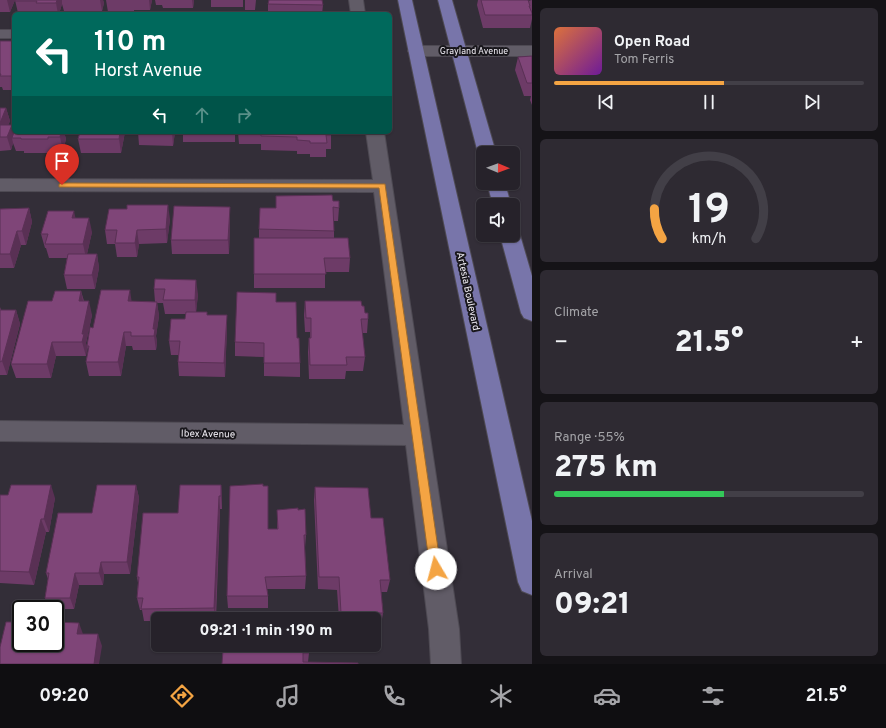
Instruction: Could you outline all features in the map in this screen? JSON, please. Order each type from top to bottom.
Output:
[{"type":"main road","name":"Artesia Boulevard","points":[[405,0],[532,582]]},
{"type":"main road","points":[[444,0],[485,146]]},
{"type":"main road","points":[[512,242],[532,313]]},
{"type":"street","points":[[356,0],[358,12]]},
{"type":"street","points":[[0,34],[12,34]]},
{"type":"street","name":"Grayland Avenue","points":[[416,51],[532,51]]},
{"type":"street","points":[[375,134],[444,629],[446,664]]},
{"type":"street","points":[[0,185],[382,186]]},
{"type":"street","name":"Ibex Avenue","points":[[0,431],[417,435]]},
{"type":"building","points":[[15,0],[57,0],[56,3],[36,3],[37,1]]},
{"type":"building","points":[[269,0],[322,0],[323,5],[268,4]]},
{"type":"building","points":[[481,0],[528,0],[532,15],[485,15]]},
{"type":"building","points":[[0,41],[12,41],[12,76],[0,76]]},
{"type":"building","points":[[532,56],[532,83],[527,83],[518,57]]},
{"type":"building","points":[[0,108],[6,108],[0,123]]},
{"type":"building","points":[[0,125],[12,125],[7,137],[0,137]]},
{"type":"building","points":[[13,134],[61,134],[60,137],[48,137],[48,139],[12,138]]},
{"type":"building","points":[[79,134],[120,134],[119,139],[78,139]]},
{"type":"building","points":[[261,134],[331,134],[326,135],[327,143],[310,143],[310,141],[297,140],[297,137],[261,136]]},
{"type":"building","points":[[332,195],[333,201],[339,201],[339,208],[333,207],[334,231],[259,229],[260,208],[276,208],[276,196]]},
{"type":"building","points":[[127,205],[168,205],[166,229],[137,230],[135,243],[115,243],[117,230],[105,230],[109,209],[127,209]]},
{"type":"building","points":[[174,206],[230,207],[228,240],[171,240]]},
{"type":"building","points":[[29,208],[22,231],[17,231],[10,254],[0,254],[0,209]]},
{"type":"building","points":[[48,211],[74,211],[72,218],[89,218],[83,244],[45,244],[48,234],[41,234]]},
{"type":"building","points":[[254,238],[348,238],[350,258],[324,258],[326,274],[254,274]]},
{"type":"building","points":[[68,254],[97,254],[92,275],[64,275]]},
{"type":"building","points":[[155,279],[196,280],[195,300],[163,300],[165,289],[154,289]]},
{"type":"building","points":[[101,290],[130,290],[128,301],[157,302],[153,329],[155,329],[154,336],[131,336],[131,332],[124,332],[118,362],[86,362],[90,327],[93,328]]},
{"type":"building","points":[[55,291],[81,291],[79,301],[89,301],[82,334],[84,334],[82,342],[52,342],[47,364],[11,364],[28,301],[52,301]]},
{"type":"building","points":[[237,292],[276,293],[276,302],[296,302],[297,338],[299,338],[300,363],[264,363],[264,343],[235,342]]},
{"type":"building","points":[[305,301],[361,301],[362,306],[364,306],[365,313],[368,313],[368,319],[361,319],[365,357],[346,357],[347,365],[310,365],[309,338],[311,338],[311,318],[306,318]]},
{"type":"building","points":[[0,310],[16,310],[2,361],[0,362]]},
{"type":"building","points":[[186,312],[207,312],[207,315],[227,315],[224,363],[178,362],[180,341],[169,341],[171,319],[185,319]]},
{"type":"building","points":[[263,484],[263,486],[268,486],[268,529],[278,529],[277,510],[298,508],[298,510],[305,509],[306,535],[304,535],[306,576],[265,577],[268,596],[227,596],[230,486]]},
{"type":"building","points":[[11,485],[51,485],[44,519],[41,519],[29,572],[0,571],[0,495],[8,495]]},
{"type":"building","points":[[97,485],[136,485],[127,562],[101,562],[99,573],[75,573],[70,598],[45,598],[49,573],[46,573],[58,513],[92,513]]},
{"type":"building","points":[[180,485],[221,485],[221,496],[219,496],[214,608],[141,609],[143,598],[137,598],[139,577],[137,577],[143,513],[178,513]]},
{"type":"building","points":[[315,487],[368,488],[371,518],[383,518],[390,580],[380,580],[383,613],[341,612],[339,577],[319,577]]},
{"type":"building","points":[[6,622],[12,622],[12,652],[64,652],[64,622],[79,623],[77,634],[98,634],[94,664],[0,664],[0,647]]},
{"type":"building","points":[[223,652],[309,652],[303,653],[303,662],[358,663],[358,664],[222,664]]},
{"type":"route","points":[[62,185],[382,186],[436,569]]}]
